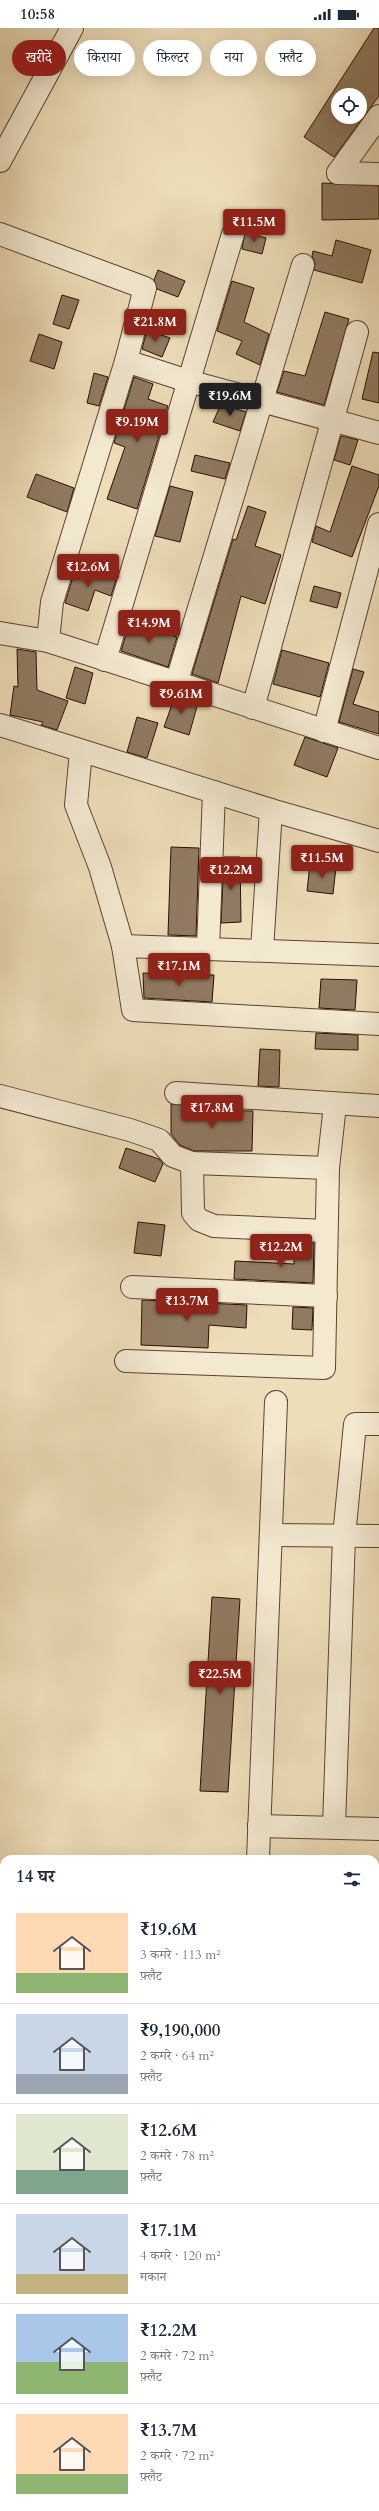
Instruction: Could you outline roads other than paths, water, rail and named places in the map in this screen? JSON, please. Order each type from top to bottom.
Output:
[{"type":"street","points":[[1,159],[72,28]]},
{"type":"street","points":[[379,116],[338,173],[379,174]]},
{"type":"street","points":[[0,234],[145,288],[126,361],[52,602],[48,641]]},
{"type":"street","points":[[105,660],[233,234]]},
{"type":"street","points":[[176,684],[303,265]]},
{"type":"street","points":[[253,708],[357,332]]},
{"type":"street","points":[[126,361],[188,381],[379,433]]},
{"type":"street","points":[[324,732],[379,524]]},
{"type":"street","points":[[0,633],[48,641],[324,732],[379,748]]},
{"type":"street","points":[[0,725],[271,810],[379,841]]},
{"type":"street","points":[[81,751],[76,805],[100,867],[123,946],[134,1010],[379,1024]]},
{"type":"street","points":[[208,948],[214,792]]},
{"type":"street","points":[[262,950],[271,810]]},
{"type":"street","points":[[123,946],[379,955]]},
{"type":"street","points":[[176,1093],[335,1105],[379,1106]]},
{"type":"street","points":[[0,1096],[130,1130],[159,1140],[172,1156],[192,1163],[328,1168]]},
{"type":"street","points":[[126,1361],[324,1368],[328,1168],[335,1105]]},
{"type":"street","points":[[192,1163],[193,1213],[199,1220],[214,1226],[326,1232]]},
{"type":"street","points":[[132,1287],[326,1296]]},
{"type":"street","points":[[258,1855],[272,1535],[276,1402]]},
{"type":"street","points":[[334,1827],[344,1536],[355,1424],[379,1424]]},
{"type":"street","points":[[272,1535],[379,1536]]},
{"type":"street","points":[[259,1826],[379,1829]]}]
